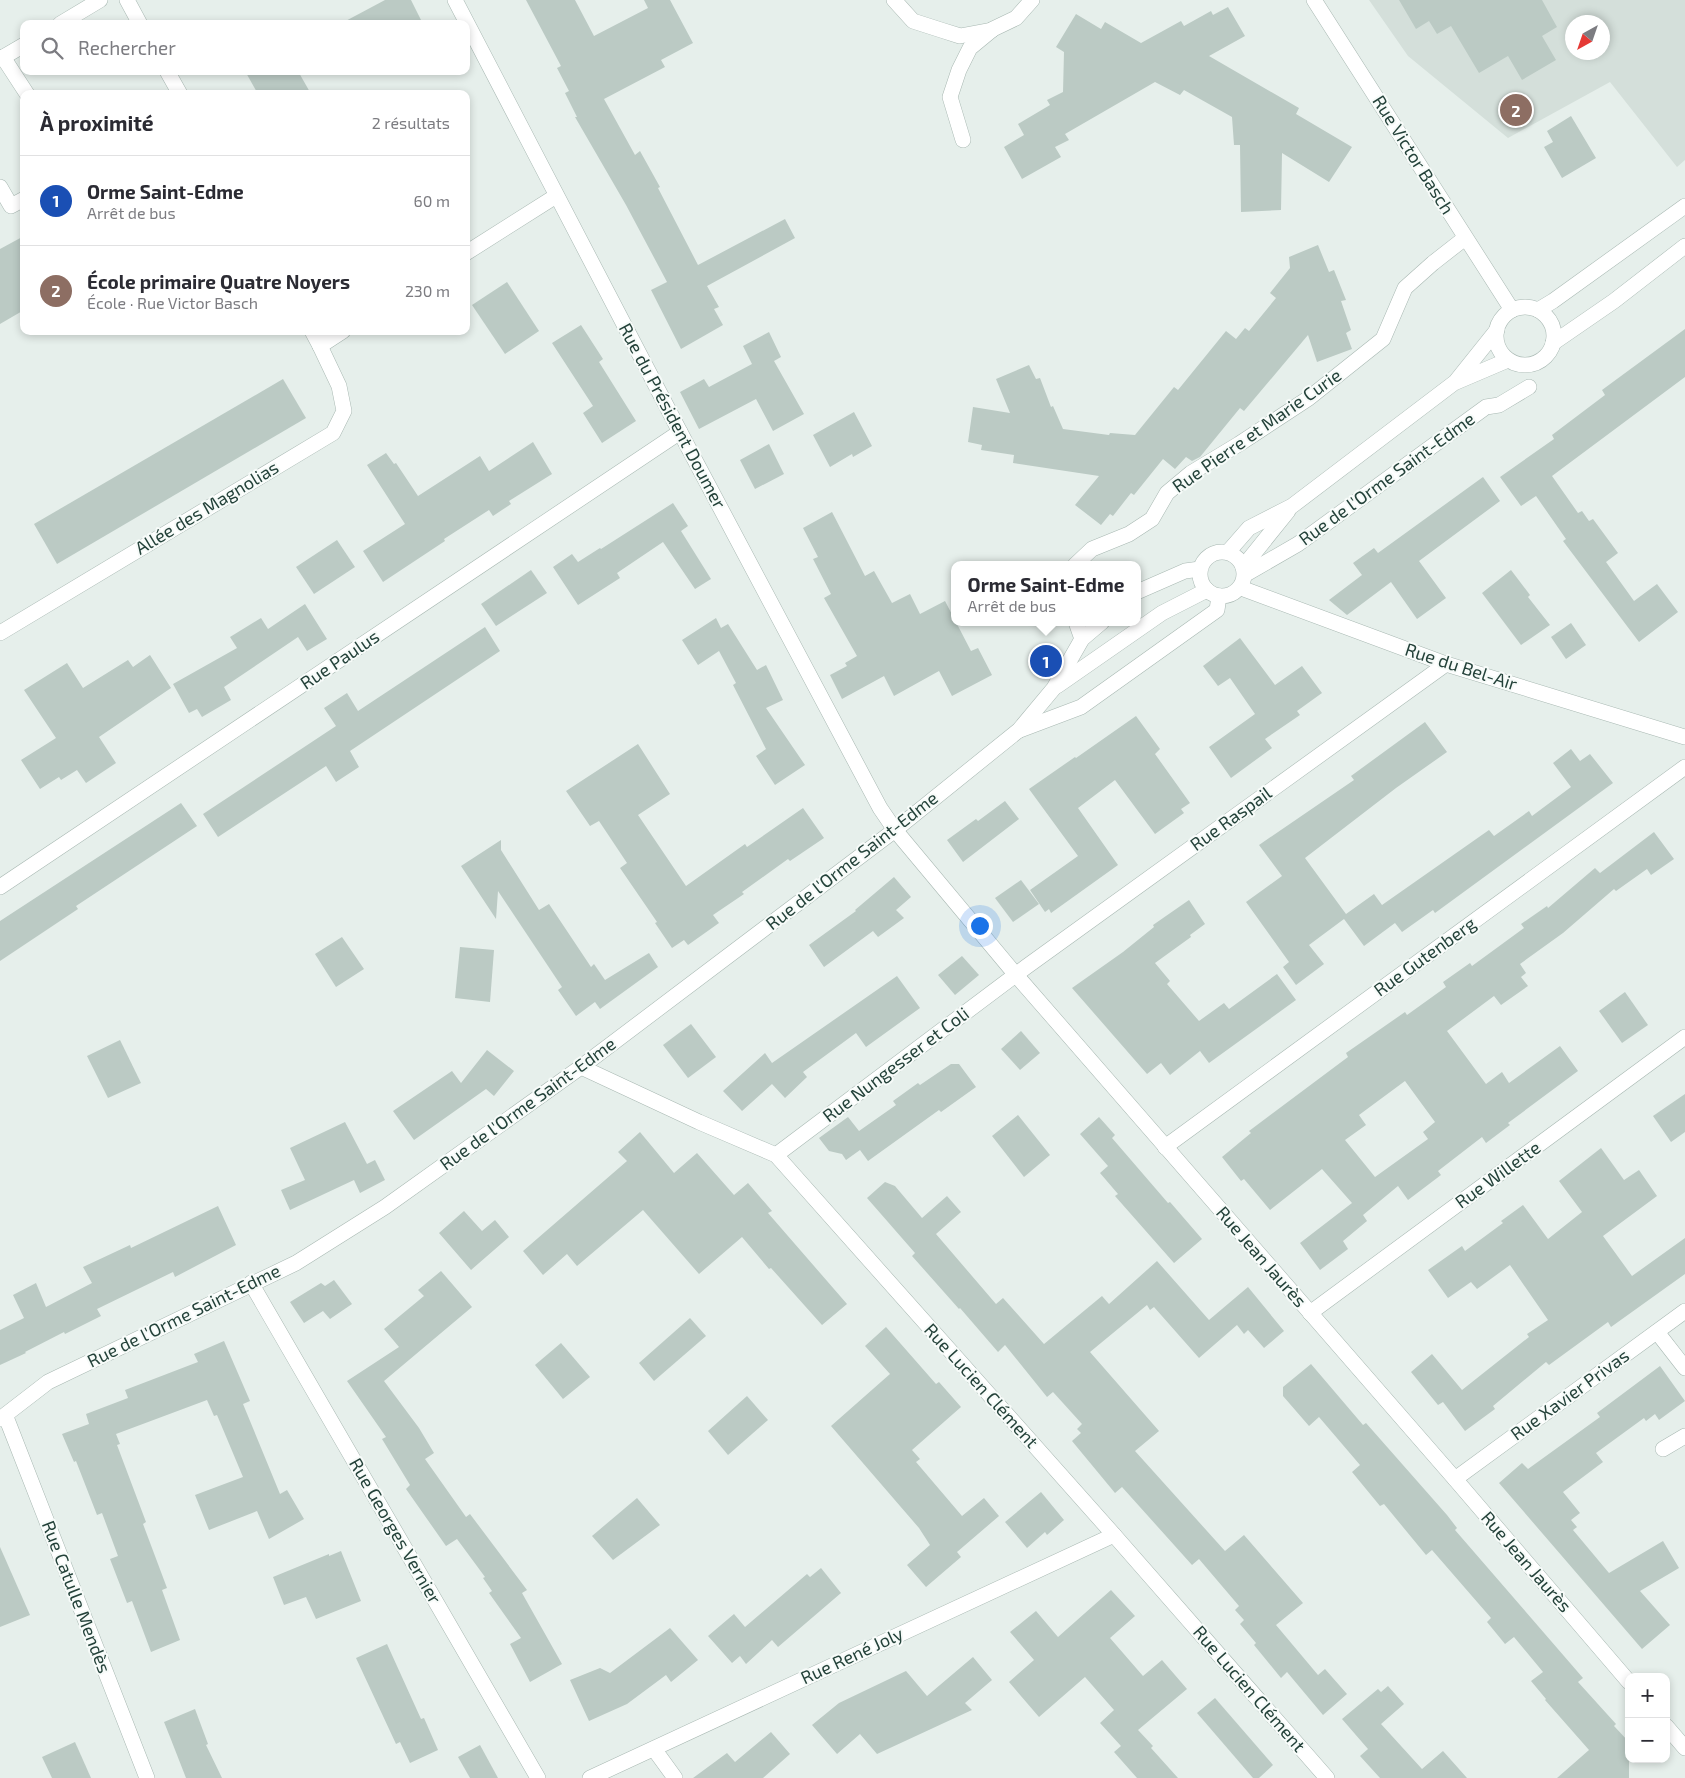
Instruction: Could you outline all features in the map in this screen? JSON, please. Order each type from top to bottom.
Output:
[{"type":"street","points":[[67,20],[100,0]]},
{"type":"street","points":[[127,0],[138,20]]},
{"type":"street","name":"Rue du Président Doumer","points":[[455,0],[465,20]]},
{"type":"street","points":[[894,0],[913,22],[960,36],[993,30]]},
{"type":"street","points":[[963,140],[950,97],[959,70],[970,48],[993,30],[1016,18],[1032,0]]},
{"type":"street","name":"Rue Victor Basch","points":[[1314,0],[1512,310]]},
{"type":"street","name":"Rue du Président Doumer","points":[[470,29],[680,432],[880,808],[895,830]]},
{"type":"street","points":[[20,47],[2,58],[23,90]]},
{"type":"street","points":[[169,75],[178,90]]},
{"type":"street","points":[[0,187],[11,206],[20,200]]},
{"type":"street","points":[[470,250],[556,196]]},
{"type":"street","points":[[1538,310],[1685,206]]},
{"type":"street","name":"Rue Pierre et Marie Curie","points":[[1079,561],[1092,549],[1129,534],[1152,519],[1167,493],[1191,473],[1309,398],[1383,339],[1405,288],[1465,238]]},
{"type":"street","points":[[1553,343],[1614,301],[1685,246]]},
{"type":"street","points":[[1525,307],[1538,310],[1552,324],[1554,333],[1550,352],[1534,364],[1525,365],[1508,360],[1499,348],[1497,330],[1500,322],[1512,310],[1525,307]]},
{"type":"street","name":"Rue de l'Orme Saint-Edme","points":[[1228,552],[1249,528],[1292,506],[1454,383],[1497,330]]},
{"type":"street","name":"Allée des Magnolias","points":[[0,632],[333,432],[344,411],[339,386],[314,335]]},
{"type":"street","points":[[320,346],[337,335]]},
{"type":"street","name":"Rue de l'Orme Saint-Edme","points":[[1454,383],[1508,360]]},
{"type":"street","name":"Rue de l'Orme Saint-Edme","points":[[1243,576],[1298,544],[1486,407],[1499,404],[1529,387]]},
{"type":"street","name":"Rue Paulus","points":[[0,887],[680,432]]},
{"type":"street","name":"Rue de l'Orme Saint-Edme","points":[[1243,576],[1292,506]]},
{"type":"street","points":[[1228,552],[1240,559],[1243,576],[1232,595],[1213,593],[1200,579],[1200,569],[1206,558],[1212,553],[1228,552]]},
{"type":"street","points":[[1141,590],[1185,571],[1200,569]]},
{"type":"street","name":"Rue du Bel-Air","points":[[1243,576],[1446,664],[1685,737]]},
{"type":"street","name":"Rue de l'Orme Saint-Edme","points":[[1019,730],[1082,707],[1216,610],[1213,593],[1162,613],[1054,688]]},
{"type":"street","points":[[1077,626],[1082,639]]},
{"type":"street","name":"Rue de l'Orme Saint-Edme","points":[[3,1418],[48,1382],[296,1262],[385,1207],[581,1067],[895,830],[1019,730],[1054,688],[1082,639],[1097,626]]},
{"type":"street","name":"Rue Raspail","points":[[1016,975],[1446,664]]},
{"type":"street","name":"Rue Gutenberg","points":[[1165,1147],[1685,767]]},
{"type":"street","name":"Rue Jean Jaurès","points":[[895,830],[1016,975],[1625,1677]]},
{"type":"street","name":"Rue Nungesser et Coli","points":[[776,1155],[1016,975]]},
{"type":"street","name":"Rue Willette","points":[[1310,1313],[1685,1037]]},
{"type":"street","name":"Rue Lucien Clément","points":[[581,1067],[699,1122],[776,1155],[1327,1778]]},
{"type":"street","name":"Rue Georges Vernier","points":[[251,1283],[538,1778]]},
{"type":"street","name":"Rue Xavier Privas","points":[[1455,1479],[1685,1311]]},
{"type":"street","points":[[1656,1332],[1685,1368]]},
{"type":"street","name":"Rue Catulle Mendès","points":[[3,1418],[147,1778]]},
{"type":"street","points":[[1664,1449],[1685,1436]]},
{"type":"street","name":"Rue René Joly","points":[[590,1778],[1114,1535]]},
{"type":"street","points":[[1670,1731],[1685,1748]]},
{"type":"street","points":[[654,1748],[676,1778]]},
{"type":"shaded area","points":[[1369,0],[1685,0],[1685,160],[1677,167],[1610,82],[1508,138],[1408,56]]},
{"type":"building","points":[[385,0],[411,0],[421,20],[348,20]]},
{"type":"building","points":[[526,0],[575,0],[594,36],[648,8],[644,0],[670,0],[693,43],[661,60],[665,67],[604,99],[635,155],[640,151],[660,187],[658,188],[698,265],[785,219],[795,238],[707,286],[719,307],[714,309],[723,325],[681,349],[651,290],[667,282],[626,205],[575,117],[577,117],[565,93],[569,91],[557,68],[561,66]]},
{"type":"building","points":[[1399,0],[1542,0],[1557,27],[1542,36],[1556,60],[1522,80],[1508,56],[1479,73],[1451,26],[1437,34],[1429,21],[1416,29]]},
{"type":"building","points":[[1228,7],[1245,36],[1209,56],[1299,108],[1296,114],[1352,147],[1329,182],[1282,153],[1281,210],[1241,212],[1240,145],[1234,145],[1232,117],[1184,90],[1180,95],[1155,82],[1065,134],[1069,140],[1055,147],[1061,157],[1022,179],[1004,147],[1024,135],[1018,124],[1050,105],[1047,100],[1063,92],[1064,52],[1056,47],[1076,14],[1101,29],[1105,22],[1141,43],[1181,21],[1184,26],[1211,11],[1213,15]]},
{"type":"building","points":[[247,75],[300,75],[309,90],[256,90]]},
{"type":"building","points":[[1571,116],[1596,158],[1562,178],[1544,147],[1553,142],[1547,131]]},
{"type":"building","points":[[20,238],[20,312],[0,324],[0,249]]},
{"type":"building","points":[[1318,245],[1329,272],[1334,270],[1346,300],[1341,301],[1351,330],[1346,333],[1352,349],[1317,362],[1308,335],[1244,411],[1240,408],[1200,457],[1192,461],[1186,457],[1175,469],[1163,459],[1134,495],[1131,493],[1113,516],[1110,514],[1101,525],[1075,505],[1099,476],[1013,463],[1014,455],[981,450],[982,445],[968,442],[973,407],[1010,413],[996,379],[1029,365],[1036,379],[1040,378],[1051,407],[1053,406],[1063,429],[1109,435],[1110,433],[1135,435],[1174,387],[1178,390],[1226,331],[1236,339],[1245,328],[1249,331],[1276,298],[1270,293],[1290,268],[1289,257]]},
{"type":"building","points":[[507,282],[539,331],[505,354],[472,305]]},
{"type":"building","points":[[581,325],[603,359],[599,362],[636,421],[602,443],[583,413],[593,406],[552,343]]},
{"type":"building","points":[[1685,329],[1685,377],[1552,476],[1578,513],[1582,511],[1589,521],[1593,519],[1618,553],[1606,562],[1634,601],[1657,584],[1678,612],[1639,642],[1563,541],[1566,539],[1536,496],[1521,506],[1500,477],[1554,439],[1552,435],[1605,395],[1602,390]]},
{"type":"building","points":[[769,332],[781,357],[774,361],[804,414],[773,431],[756,399],[699,429],[680,392],[704,379],[709,387],[752,364],[743,346]]},
{"type":"building","points":[[283,379],[306,418],[57,564],[34,524]]},
{"type":"building","points":[[854,412],[872,446],[853,457],[852,454],[830,467],[813,435]]},
{"type":"building","points":[[533,442],[552,474],[509,501],[511,504],[493,516],[489,510],[383,582],[363,551],[405,524],[367,465],[386,453],[394,464],[396,463],[418,496],[480,456],[489,471]]},
{"type":"building","points":[[769,444],[784,474],[755,489],[740,460]]},
{"type":"building","points":[[1483,477],[1500,501],[1419,561],[1446,598],[1417,619],[1391,582],[1347,615],[1329,600],[1362,575],[1353,563],[1374,548],[1378,553]]},
{"type":"building","points":[[673,503],[688,526],[681,531],[711,579],[695,589],[663,542],[617,573],[620,578],[578,605],[553,567],[572,554],[578,562]]},
{"type":"building","points":[[832,512],[865,576],[874,571],[892,603],[910,594],[920,614],[945,601],[951,613],[951,626],[958,626],[971,651],[978,648],[992,675],[952,696],[939,671],[894,696],[884,676],[842,699],[830,675],[847,666],[845,663],[857,656],[824,598],[831,594],[813,559],[818,557],[803,528]]},
{"type":"building","points":[[337,540],[355,567],[314,594],[296,567]]},
{"type":"building","points":[[531,570],[547,593],[496,626],[481,604]]},
{"type":"building","points":[[1511,570],[1530,595],[1528,597],[1550,625],[1521,645],[1482,593]]},
{"type":"building","points":[[305,604],[327,639],[307,651],[298,637],[224,687],[231,700],[202,717],[197,709],[189,713],[173,684],[237,648],[230,637],[261,618],[268,629]]},
{"type":"building","points":[[716,618],[721,628],[728,624],[757,670],[766,665],[783,700],[766,708],[805,765],[775,785],[756,756],[766,749],[733,685],[736,683],[719,651],[698,665],[682,640]]},
{"type":"building","points":[[1571,623],[1586,645],[1566,659],[1551,637]]},
{"type":"building","points":[[485,627],[500,651],[350,751],[359,767],[336,782],[326,766],[218,837],[203,814],[336,726],[324,708],[347,693],[358,711]]},
{"type":"building","points":[[1240,638],[1275,685],[1302,666],[1322,693],[1297,711],[1300,715],[1265,739],[1272,748],[1231,778],[1209,747],[1255,714],[1230,678],[1218,686],[1203,666]]},
{"type":"building","points":[[150,655],[171,688],[99,737],[116,763],[86,783],[77,770],[61,780],[59,777],[40,789],[21,760],[56,738],[24,690],[67,663],[83,688],[128,660],[133,667]]},
{"type":"building","points":[[1136,716],[1160,749],[1155,754],[1190,803],[1181,809],[1184,813],[1155,834],[1115,780],[1078,808],[1118,865],[1051,913],[1049,909],[1045,912],[1030,890],[1078,856],[1029,789]]},
{"type":"building","points":[[1425,722],[1447,752],[1396,788],[1305,858],[1346,914],[1374,894],[1382,905],[1489,830],[1494,836],[1529,811],[1532,816],[1571,787],[1553,763],[1571,749],[1580,761],[1590,754],[1613,783],[1435,913],[1433,910],[1402,932],[1395,923],[1364,946],[1344,919],[1309,945],[1324,964],[1296,985],[1283,967],[1289,962],[1246,902],[1282,876],[1259,845],[1354,780],[1351,776]]},
{"type":"building","points":[[638,744],[670,794],[638,815],[686,886],[745,844],[747,847],[803,808],[824,838],[790,861],[788,859],[742,892],[744,894],[713,915],[719,923],[688,945],[684,940],[672,948],[655,923],[657,922],[620,868],[627,863],[599,821],[590,826],[566,791]]},
{"type":"building","points":[[1005,801],[1019,819],[963,862],[947,840],[976,819],[978,821]]},
{"type":"building","points":[[181,803],[197,826],[76,906],[78,909],[0,961],[0,921]]},
{"type":"building","points":[[1654,832],[1674,859],[1651,875],[1647,869],[1616,891],[1614,889],[1563,933],[1520,964],[1526,973],[1521,977],[1528,986],[1501,1005],[1494,996],[1447,1031],[1486,1084],[1502,1072],[1509,1083],[1560,1046],[1578,1071],[1508,1123],[1510,1125],[1486,1143],[1482,1137],[1438,1171],[1441,1175],[1408,1200],[1398,1186],[1363,1215],[1367,1221],[1343,1241],[1348,1249],[1320,1270],[1300,1243],[1352,1203],[1322,1169],[1270,1210],[1244,1179],[1241,1181],[1222,1157],[1251,1133],[1249,1131],[1348,1057],[1346,1053],[1405,1012],[1407,1015],[1446,987],[1443,982],[1470,963],[1472,966],[1524,928],[1521,924],[1547,906],[1548,908],[1595,868],[1600,873]],"holes":[[[1405,1081],[1435,1122],[1423,1132],[1428,1139],[1375,1177],[1345,1140],[1366,1125],[1359,1115]]]},
{"type":"building","points":[[501,840],[501,850],[539,910],[549,904],[591,967],[594,964],[605,980],[649,953],[658,967],[600,1009],[595,1002],[576,1016],[558,990],[562,987],[498,891],[496,919],[461,866]]},
{"type":"building","points":[[894,877],[911,897],[896,910],[904,918],[878,937],[873,931],[824,967],[809,945],[856,911]]},
{"type":"building","points":[[1021,880],[1039,904],[1013,922],[995,898]]},
{"type":"building","points":[[1189,900],[1205,924],[1190,935],[1191,937],[1155,963],[1170,981],[1167,984],[1199,1021],[1224,1003],[1229,1009],[1277,974],[1296,1000],[1209,1063],[1200,1051],[1170,1075],[1161,1063],[1147,1074],[1072,988],[1123,952],[1154,927],[1153,925]]},
{"type":"building","points":[[342,937],[364,969],[336,987],[315,954]]},
{"type":"building","points":[[460,947],[494,950],[490,1002],[455,998]]},
{"type":"building","points":[[962,956],[979,975],[955,995],[938,975]]},
{"type":"building","points":[[897,976],[920,1008],[866,1047],[856,1033],[803,1072],[807,1077],[785,1098],[772,1084],[742,1111],[723,1091],[765,1053],[772,1063]]},
{"type":"building","points":[[1625,992],[1648,1025],[1622,1043],[1599,1011]]},
{"type":"building","points":[[691,1024],[716,1057],[688,1078],[663,1045]]},
{"type":"building","points":[[1021,1031],[1040,1053],[1020,1070],[1001,1049]]},
{"type":"building","points":[[120,1040],[141,1083],[108,1098],[87,1056]]},
{"type":"building","points":[[487,1050],[514,1071],[494,1096],[486,1089],[414,1140],[393,1111],[452,1071],[461,1083]]},
{"type":"building","points":[[951,1064],[959,1064],[976,1087],[941,1112],[939,1110],[868,1161],[860,1150],[846,1160],[842,1154],[829,1151],[819,1138],[848,1117],[859,1131],[896,1105],[893,1101],[918,1083],[920,1085]]},
{"type":"building","points":[[1685,1094],[1685,1132],[1671,1142],[1653,1116]]},
{"type":"building","points":[[1018,1115],[1050,1155],[1024,1177],[992,1136]]},
{"type":"building","points":[[1099,1117],[1115,1135],[1112,1138],[1202,1239],[1174,1263],[1115,1196],[1118,1194],[1100,1173],[1108,1166],[1080,1134]]},
{"type":"building","points":[[345,1122],[367,1164],[375,1160],[385,1180],[360,1193],[354,1180],[290,1210],[281,1190],[305,1180],[290,1148]]},
{"type":"building","points":[[640,1132],[674,1173],[697,1153],[734,1195],[748,1183],[772,1211],[768,1213],[847,1304],[822,1325],[771,1268],[769,1269],[742,1237],[699,1274],[643,1210],[577,1266],[567,1254],[543,1275],[523,1251],[627,1161],[618,1152]]},
{"type":"building","points":[[1601,1148],[1624,1180],[1639,1170],[1657,1196],[1603,1236],[1632,1276],[1685,1238],[1685,1274],[1611,1327],[1608,1322],[1549,1365],[1546,1362],[1493,1406],[1495,1409],[1465,1431],[1443,1402],[1438,1405],[1411,1372],[1432,1354],[1462,1390],[1529,1337],[1527,1334],[1548,1320],[1510,1265],[1477,1289],[1471,1282],[1448,1298],[1428,1270],[1462,1246],[1465,1251],[1503,1223],[1501,1221],[1523,1205],[1548,1239],[1582,1212],[1559,1181]]},
{"type":"building","points":[[885,1182],[895,1186],[922,1218],[947,1196],[961,1212],[936,1234],[996,1304],[1003,1298],[1044,1344],[1102,1296],[1109,1304],[1157,1261],[1209,1320],[1248,1287],[1284,1331],[1264,1348],[1248,1330],[1244,1334],[1237,1325],[1199,1358],[1154,1307],[1150,1310],[1147,1305],[1090,1352],[1159,1431],[1135,1451],[1225,1551],[1244,1535],[1303,1603],[1276,1625],[1318,1675],[1325,1669],[1347,1694],[1323,1715],[1287,1672],[1281,1678],[1254,1645],[1256,1643],[1240,1624],[1244,1620],[1235,1610],[1239,1606],[1199,1559],[1192,1565],[1122,1487],[1115,1493],[1072,1441],[1081,1433],[1077,1429],[1082,1424],[1053,1392],[1047,1397],[1005,1345],[998,1352],[912,1256],[915,1253],[867,1198]]},
{"type":"building","points":[[218,1206],[236,1245],[175,1277],[173,1272],[97,1309],[101,1316],[65,1334],[64,1332],[0,1365],[0,1330],[24,1318],[13,1295],[36,1283],[46,1307],[92,1283],[83,1267],[130,1245],[131,1248]]},
{"type":"building","points":[[464,1211],[482,1231],[495,1220],[509,1237],[471,1270],[439,1233]]},
{"type":"building","points":[[441,1271],[472,1307],[384,1381],[419,1428],[434,1453],[425,1459],[466,1517],[470,1514],[527,1590],[522,1593],[562,1664],[530,1682],[510,1644],[521,1638],[489,1593],[492,1591],[483,1578],[485,1577],[457,1539],[446,1546],[406,1489],[410,1485],[382,1439],[386,1437],[347,1381],[399,1347],[384,1329],[424,1296],[418,1290]]},
{"type":"building","points":[[334,1280],[352,1304],[330,1319],[323,1311],[304,1323],[290,1302],[321,1283],[325,1286]]},
{"type":"building","points":[[690,1318],[706,1336],[654,1381],[639,1363]]},
{"type":"building","points":[[886,1327],[936,1384],[939,1382],[961,1407],[912,1450],[920,1459],[916,1462],[962,1516],[984,1498],[999,1516],[957,1552],[961,1557],[926,1587],[907,1565],[930,1545],[919,1528],[831,1426],[890,1374],[865,1346]]},
{"type":"building","points":[[224,1341],[250,1401],[243,1404],[280,1494],[287,1490],[304,1519],[269,1539],[257,1511],[209,1530],[195,1495],[243,1477],[217,1415],[214,1416],[207,1400],[116,1434],[120,1444],[117,1445],[146,1522],[143,1524],[167,1588],[162,1590],[180,1640],[151,1652],[132,1601],[127,1603],[110,1559],[118,1556],[102,1513],[97,1515],[76,1461],[74,1462],[62,1434],[89,1424],[86,1414],[128,1398],[125,1390],[198,1362],[194,1354]]},
{"type":"building","points":[[561,1343],[590,1377],[563,1399],[535,1365]]},
{"type":"building","points":[[1311,1364],[1363,1425],[1366,1423],[1447,1515],[1457,1528],[1455,1530],[1583,1678],[1578,1682],[1616,1724],[1614,1726],[1625,1738],[1625,1763],[1629,1763],[1629,1778],[1557,1778],[1589,1750],[1545,1700],[1531,1681],[1543,1672],[1514,1637],[1505,1644],[1487,1622],[1491,1618],[1432,1550],[1426,1555],[1384,1504],[1380,1506],[1352,1472],[1360,1465],[1319,1417],[1309,1426],[1283,1396],[1283,1387]]},
{"type":"building","points":[[1660,1366],[1685,1401],[1659,1420],[1655,1414],[1646,1421],[1644,1418],[1596,1453],[1603,1462],[1563,1492],[1580,1513],[1571,1520],[1577,1527],[1573,1530],[1609,1573],[1663,1541],[1679,1568],[1640,1591],[1670,1625],[1642,1649],[1499,1483],[1522,1463],[1528,1469],[1600,1417],[1597,1413]]},
{"type":"building","points":[[747,1396],[768,1420],[728,1455],[708,1431]]},
{"type":"building","points":[[1041,1492],[1064,1520],[1047,1535],[1045,1532],[1027,1548],[1005,1522]]},
{"type":"building","points":[[637,1498],[660,1525],[613,1560],[592,1536]]},
{"type":"building","points":[[0,1547],[30,1615],[0,1627]]},
{"type":"building","points":[[341,1551],[361,1601],[316,1619],[306,1597],[284,1605],[273,1577]]},
{"type":"building","points":[[821,1568],[841,1593],[778,1647],[772,1640],[746,1664],[740,1656],[732,1663],[708,1636],[734,1614],[745,1627],[807,1574],[810,1577]]},
{"type":"building","points":[[1111,1590],[1135,1616],[1110,1638],[1143,1676],[1162,1660],[1187,1689],[1138,1730],[1153,1746],[1151,1748],[1178,1778],[1137,1778],[1114,1752],[1121,1746],[1100,1723],[1114,1710],[1085,1677],[1039,1717],[1009,1682],[1034,1660],[1010,1632],[1036,1611],[1058,1637]]},
{"type":"building","points":[[670,1628],[698,1660],[671,1682],[666,1675],[627,1704],[589,1721],[570,1680],[600,1668],[610,1673]]},
{"type":"building","points":[[387,1644],[421,1719],[424,1718],[438,1750],[410,1763],[400,1742],[396,1744],[356,1658]]},
{"type":"building","points":[[973,1657],[992,1680],[965,1703],[972,1710],[877,1754],[860,1734],[837,1754],[812,1725],[839,1703],[906,1671],[927,1696]]},
{"type":"building","points":[[1388,1686],[1404,1704],[1381,1724],[1422,1769],[1443,1751],[1467,1778],[1380,1778],[1360,1756],[1368,1749],[1342,1719],[1378,1689],[1381,1692]]},
{"type":"building","points":[[1215,1698],[1273,1765],[1259,1778],[1253,1778],[1197,1713]]},
{"type":"building","points":[[195,1709],[208,1744],[206,1745],[222,1778],[186,1778],[164,1722]]},
{"type":"building","points":[[771,1732],[790,1754],[763,1778],[693,1778],[727,1753],[735,1762]]},
{"type":"building","points":[[75,1742],[91,1778],[52,1778],[42,1757]]},
{"type":"building","points":[[480,1745],[498,1778],[470,1778],[458,1757]]},
{"type":"place","name":"École primaire Quatre Noyers","points":[[1516,110]]},
{"type":"place","name":"Orme Saint-Edme","points":[[1046,661]]}]
